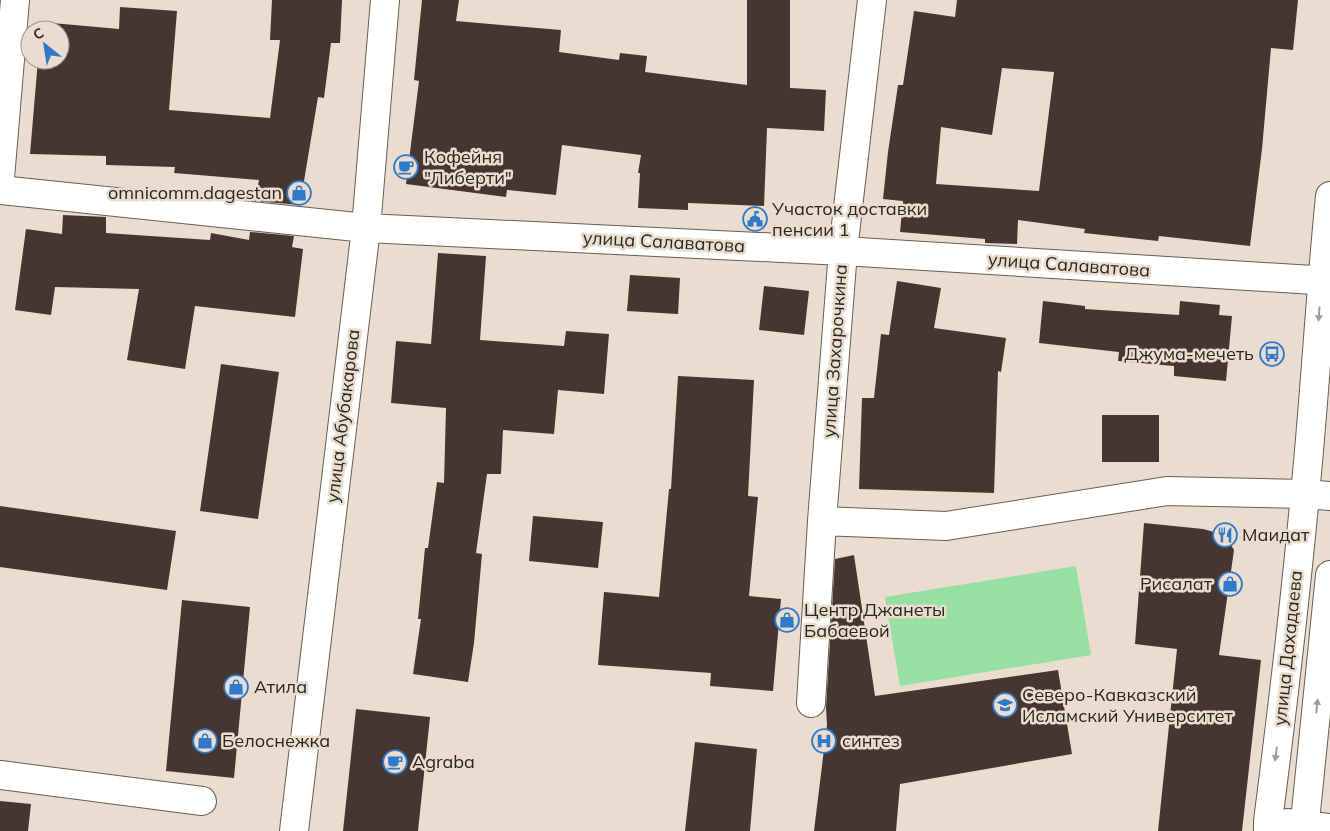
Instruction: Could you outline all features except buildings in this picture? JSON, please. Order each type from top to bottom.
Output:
[{"type":"street","points":[[0,178],[15,0]]},
{"type":"street","name":"улица Абубакарова","points":[[294,831],[366,228],[385,0]]},
{"type":"street","name":"улица Захарочкина","points":[[811,704],[822,521],[843,251],[872,0]]},
{"type":"street","name":"улица Салаватова","points":[[0,190],[366,228],[843,251],[1326,281]]},
{"type":"street","name":"улица Дахадаева","points":[[1268,826],[1285,683],[1318,495],[1330,196]]},
{"type":"street","points":[[822,521],[946,526],[1167,492],[1318,495]]},
{"type":"street","name":"улица Дахадаева","points":[[1313,828],[1330,575]]},
{"type":"street","points":[[0,775],[202,801]]},
{"type":"street","points":[[1268,826],[1313,828]]},
{"type":"green space","points":[[1076,566],[1091,655],[900,686],[885,597]]},
{"type":"place","name":"Кофейня \"Либерти\"","points":[[406,167]]},
{"type":"place","name":"omnicomm.dagestan","points":[[299,193]]},
{"type":"place","name":"Участок доставки пенсии 1","points":[[755,219]]},
{"type":"place","name":"Джума-мечеть","points":[[1272,354]]},
{"type":"place","name":"Маидат","points":[[1225,535]]},
{"type":"place","name":"Рисалат","points":[[1230,584]]},
{"type":"place","name":"Центр Джанеты Бабаевой","points":[[787,620]]},
{"type":"place","name":"Атила","points":[[236,687]]},
{"type":"place","name":"Северо-Кавказский Исламский Университет","points":[[1005,705]]},
{"type":"place","name":"Белоснежка","points":[[205,741]]},
{"type":"place","name":"синтез","points":[[824,741]]},
{"type":"place","name":"Agraba","points":[[395,762]]}]
